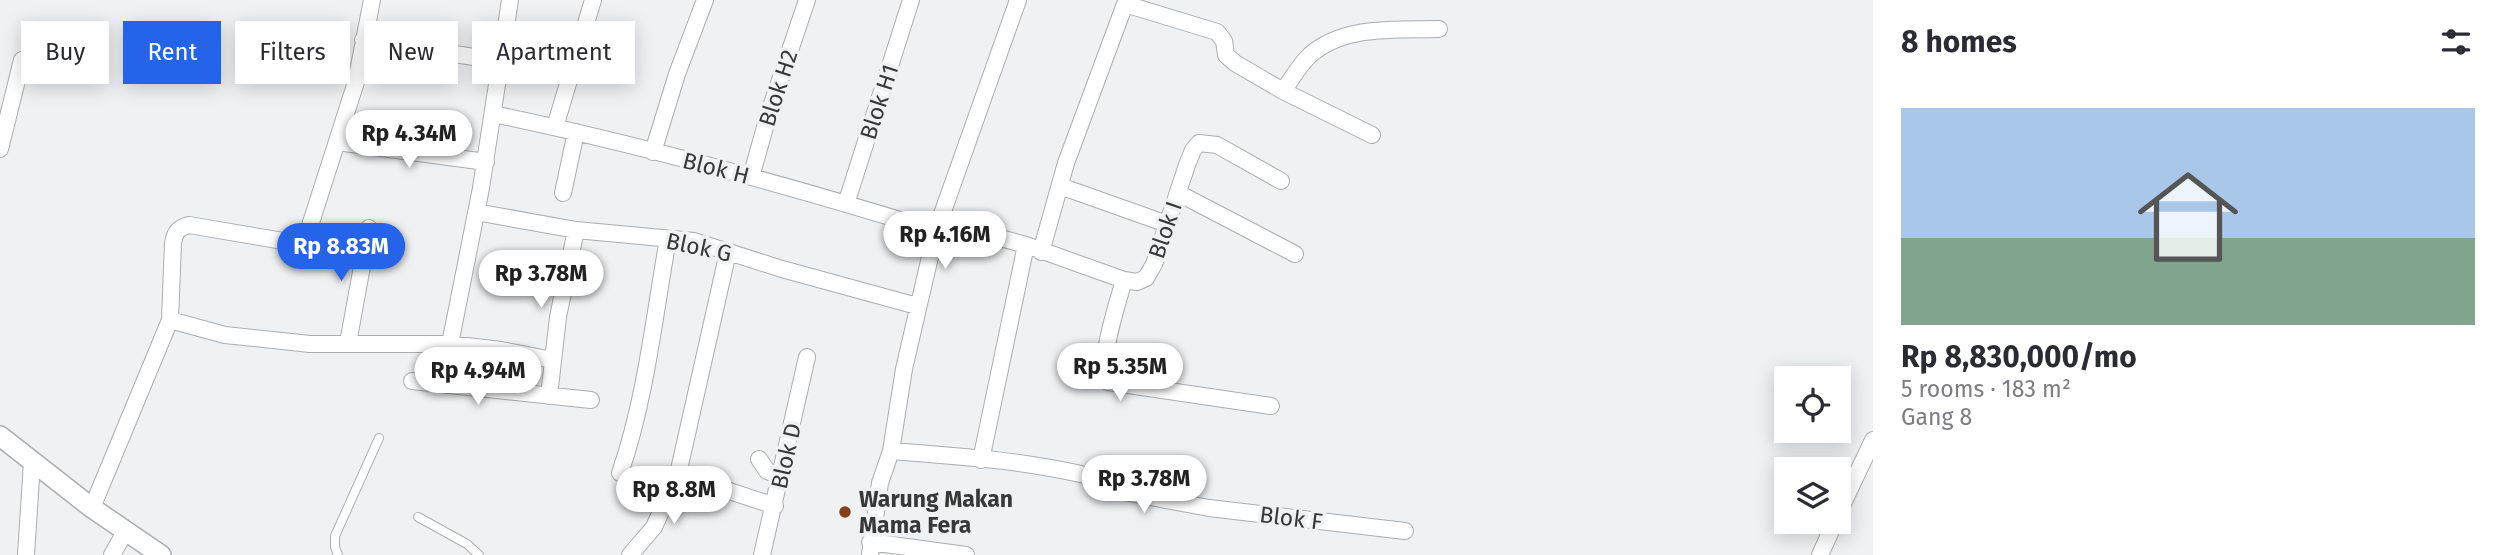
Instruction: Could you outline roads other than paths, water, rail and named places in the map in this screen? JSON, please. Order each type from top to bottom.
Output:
[{"type":"street","points":[[92,508],[170,320],[172,252],[176,231],[189,225],[289,242],[302,239],[310,229],[356,82],[372,0]]},
{"type":"street","points":[[507,21],[510,0]]},
{"type":"street","points":[[555,127],[593,0]]},
{"type":"street","points":[[653,152],[677,74],[705,0]]},
{"type":"street","name":"Blok H2","points":[[751,177],[769,113],[807,0]]},
{"type":"street","name":"Blok H1","points":[[846,204],[911,0]]},
{"type":"street","points":[[966,555],[870,549],[880,484],[891,450],[918,306],[937,226],[1018,0]]},
{"type":"street","points":[[981,460],[1033,248],[1060,186],[1125,2],[1217,32],[1224,41],[1228,58],[1283,91],[1372,135]]},
{"type":"street","points":[[1283,91],[1306,58],[1334,38],[1395,30],[1439,29]]},
{"type":"street","points":[[363,40],[472,57]]},
{"type":"street","points":[[0,149],[21,64]]},
{"type":"street","points":[[450,344],[486,162],[497,84]]},
{"type":"street","name":"Blok H","points":[[493,114],[576,132],[937,226]]},
{"type":"street","points":[[563,193],[576,132]]},
{"type":"street","points":[[337,142],[486,162]]},
{"type":"street","name":"Blok I","points":[[937,226],[1033,248],[1136,282],[1146,278],[1154,264],[1196,145],[1204,142],[1217,145],[1281,181]]},
{"type":"street","points":[[1060,186],[1167,224]]},
{"type":"street","points":[[1178,193],[1295,254]]},
{"type":"street","name":"Blok G","points":[[476,212],[576,230],[694,241],[918,306]]},
{"type":"street","points":[[348,344],[369,229]]},
{"type":"street","points":[[549,396],[558,317],[576,230]]},
{"type":"street","points":[[620,473],[641,399],[667,239]]},
{"type":"street","points":[[630,555],[654,527],[678,474],[728,251]]},
{"type":"street","points":[[1124,280],[1108,343],[1105,366],[1108,382],[1272,406]]},
{"type":"street","points":[[170,320],[225,335],[310,344],[450,344],[553,360]]},
{"type":"street","name":"Blok D","points":[[762,555],[807,357]]},
{"type":"street","points":[[412,381],[591,400]]},
{"type":"street","points":[[0,436],[92,508],[161,555]]},
{"type":"street","points":[[1851,487],[1873,440]]},
{"type":"street","name":"Blok F","points":[[891,450],[1083,475],[1095,478],[1116,490],[1209,508],[1405,531]]},
{"type":"street","points":[[759,459],[767,471],[781,476]]},
{"type":"street","points":[[26,555],[32,462]]},
{"type":"street","points":[[678,474],[775,506]]},
{"type":"street","points":[[112,555],[125,532]]},
{"type":"street","points":[[1820,555],[1830,534]]},
{"type":"lane","points":[[338,555],[335,536],[379,438]]},
{"type":"lane","points":[[418,517],[467,544],[479,555]]},
{"type":"place","name":"Warung Makan Mama Fera","points":[[845,512]]}]
